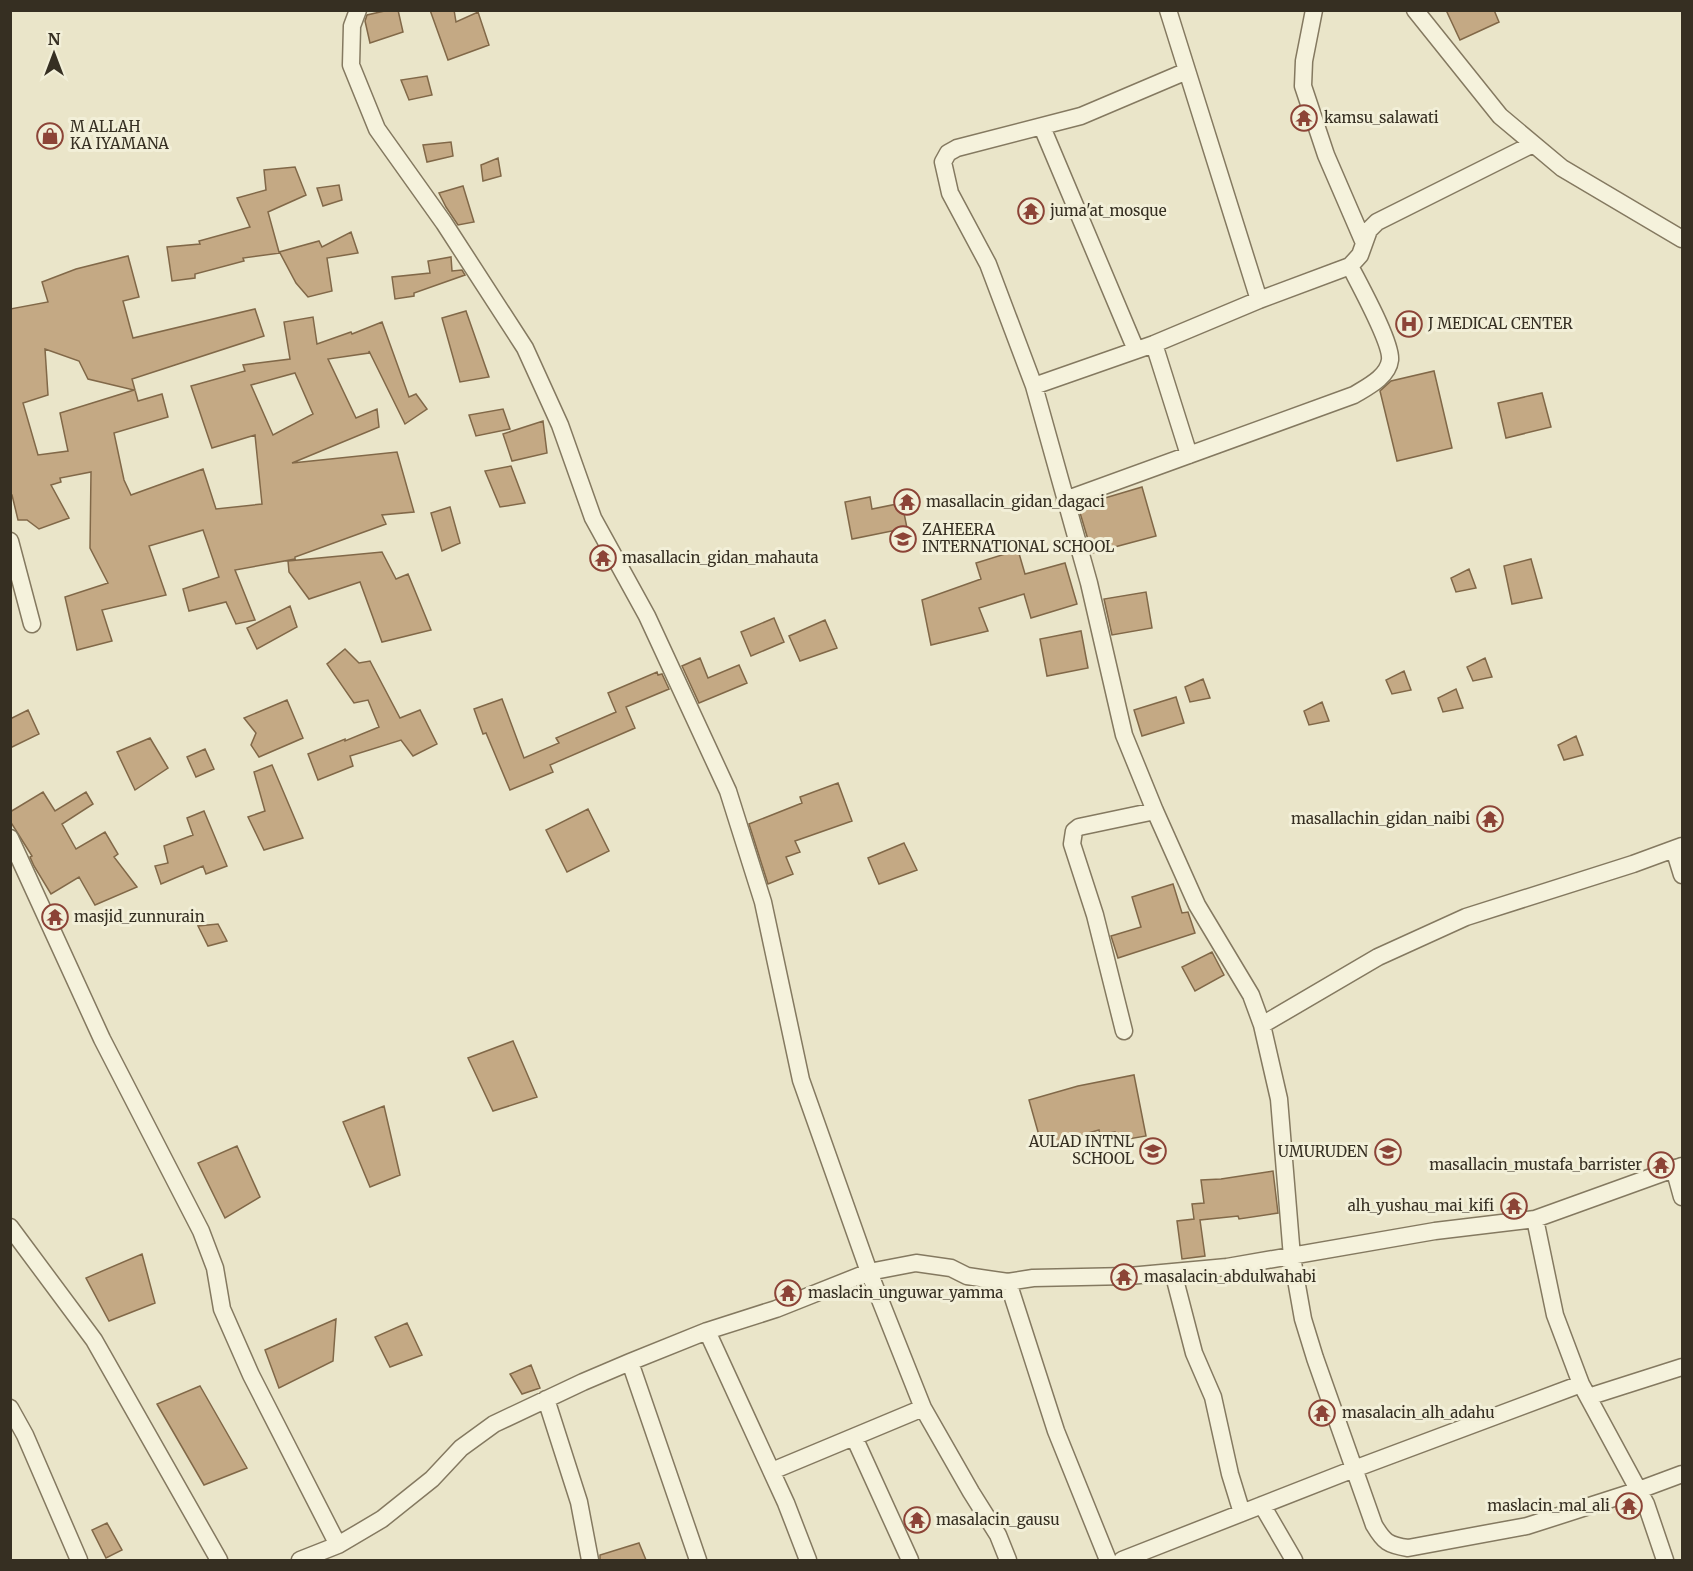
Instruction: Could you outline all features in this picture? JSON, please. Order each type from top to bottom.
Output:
[{"type":"street","points":[[358,10],[352,26],[351,65],[377,129],[444,222],[525,348],[560,425],[593,518],[647,616],[728,791],[763,902],[801,1080],[869,1272],[922,1407],[970,1492],[999,1535],[1008,1560]]},
{"type":"street","points":[[1168,10],[1259,300]]},
{"type":"street","points":[[1314,10],[1304,61],[1303,87],[1326,155],[1364,243]]},
{"type":"street","points":[[1415,10],[1500,116],[1562,168],[1683,239]]},
{"type":"street","points":[[1187,71],[1081,116],[957,148],[948,153],[943,162],[950,193],[988,264],[1034,386],[1089,583],[1124,735],[1155,812],[1197,905],[1251,995],[1262,1025],[1279,1099],[1292,1257],[1314,1358],[1374,1525],[1390,1545],[1408,1548],[1527,1526],[1683,1474]]},
{"type":"street","points":[[1042,127],[1136,350]]},
{"type":"street","points":[[1034,386],[1154,344],[1259,300],[1350,266],[1360,255],[1369,230],[1377,222],[1533,144]]},
{"type":"street","points":[[1065,500],[1354,395],[1380,378],[1390,362],[1388,346],[1350,266]]},
{"type":"street","points":[[1154,344],[1189,455]]},
{"type":"street","points":[[10,541],[32,624]]},
{"type":"street","points":[[1124,1031],[1098,926],[1072,844],[1074,831],[1079,826],[1155,812]]},
{"type":"street","points":[[10,838],[102,1039],[201,1231],[214,1268],[222,1309],[236,1342],[338,1545]]},
{"type":"street","points":[[1262,1025],[1378,957],[1466,917],[1678,848],[1683,875]]},
{"type":"street","points":[[300,1560],[338,1545],[382,1519],[432,1479],[461,1448],[494,1424],[630,1362],[707,1331],[776,1309],[869,1272],[891,1266],[916,1263],[951,1268],[967,1276],[1008,1282],[1033,1278],[1129,1276],[1227,1267],[1435,1231],[1534,1219],[1678,1167],[1683,1197]]},
{"type":"street","points":[[1534,1219],[1555,1315],[1585,1391],[1646,1504],[1665,1560]]},
{"type":"street","points":[[10,1227],[94,1340],[219,1560]]},
{"type":"street","points":[[1173,1272],[1194,1353],[1213,1397],[1230,1474],[1242,1513]]},
{"type":"street","points":[[1008,1282],[1056,1431],[1108,1560]]},
{"type":"street","points":[[707,1331],[772,1471],[808,1560]]},
{"type":"street","points":[[630,1362],[698,1560]]},
{"type":"street","points":[[1122,1560],[1354,1469],[1585,1391],[1683,1367]]},
{"type":"street","points":[[546,1399],[579,1502],[590,1560]]},
{"type":"street","points":[[772,1471],[922,1407]]},
{"type":"street","points":[[10,1408],[25,1435],[79,1560]]},
{"type":"street","points":[[854,1437],[909,1560]]},
{"type":"street","points":[[1262,1505],[1294,1560]]},
{"type":"building","points":[[398,10],[403,32],[370,43],[365,21],[367,15]]},
{"type":"building","points":[[430,10],[454,10],[456,22],[478,12],[489,45],[448,60]]},
{"type":"building","points":[[1446,10],[1494,10],[1499,22],[1460,40]]},
{"type":"building","points":[[427,76],[432,95],[409,100],[401,80]]},
{"type":"building","points":[[451,142],[453,156],[427,162],[423,145]]},
{"type":"building","points":[[498,158],[501,176],[483,181],[481,165]]},
{"type":"building","points":[[295,167],[306,195],[268,212],[279,252],[319,241],[322,247],[351,232],[358,253],[327,258],[332,291],[308,297],[296,283],[280,253],[243,258],[244,261],[195,274],[195,278],[172,281],[167,247],[200,244],[199,241],[250,227],[237,198],[266,190],[264,170]]},
{"type":"building","points":[[339,185],[342,200],[323,206],[317,188]]},
{"type":"building","points":[[463,186],[474,222],[458,225],[439,193]]},
{"type":"building","points":[[128,256],[139,297],[123,301],[133,338],[255,309],[264,336],[132,379],[138,401],[162,394],[168,417],[114,433],[124,480],[131,495],[203,469],[216,509],[262,504],[255,435],[212,448],[191,386],[245,371],[243,365],[290,359],[284,322],[313,317],[317,344],[382,322],[409,397],[416,394],[427,409],[405,424],[369,351],[369,353],[328,359],[356,418],[377,409],[379,427],[292,463],[397,452],[414,512],[382,515],[386,524],[295,557],[295,559],[235,570],[255,620],[236,624],[226,602],[189,611],[183,589],[219,577],[203,530],[149,546],[166,595],[102,610],[112,641],[77,650],[65,597],[108,583],[90,548],[91,472],[60,478],[61,482],[51,485],[69,518],[39,529],[27,520],[18,520],[12,495],[10,495],[10,309],[48,302],[42,282],[76,269]],"holes":[[[45,349],[79,361],[88,379],[134,390],[60,413],[68,451],[38,455],[23,403],[48,395]],[[295,373],[313,414],[273,435],[251,385]]]},
{"type":"building","points":[[451,257],[452,271],[462,270],[465,275],[414,293],[414,296],[395,299],[392,277],[430,273],[428,261]]},
{"type":"building","points":[[466,311],[489,377],[460,382],[442,318]]},
{"type":"building","points":[[1434,371],[1452,448],[1397,461],[1380,391],[1391,381]]},
{"type":"building","points":[[1542,393],[1551,427],[1506,438],[1498,403]]},
{"type":"building","points":[[503,409],[510,429],[476,436],[469,415]]},
{"type":"building","points":[[543,421],[547,453],[512,461],[503,434]]},
{"type":"building","points":[[511,466],[525,503],[500,507],[485,471]]},
{"type":"building","points":[[1142,487],[1156,536],[1092,553],[1078,506]]},
{"type":"building","points":[[870,497],[872,509],[902,503],[907,528],[852,539],[845,502]]},
{"type":"building","points":[[450,507],[460,543],[442,551],[431,513]]},
{"type":"building","points":[[1018,550],[1025,574],[1065,563],[1077,604],[1031,618],[1024,594],[979,608],[988,631],[931,645],[922,600],[981,579],[976,563]]},
{"type":"building","points":[[382,552],[396,579],[408,574],[431,630],[382,642],[360,582],[309,599],[289,572],[288,561]]},
{"type":"building","points":[[1531,559],[1542,598],[1512,604],[1504,566]]},
{"type":"building","points":[[1469,569],[1476,588],[1456,592],[1451,578]]},
{"type":"building","points":[[1146,592],[1152,628],[1112,635],[1104,599]]},
{"type":"building","points":[[290,606],[297,627],[257,649],[247,628]]},
{"type":"building","points":[[774,618],[784,642],[751,656],[741,632]]},
{"type":"building","points":[[825,620],[837,648],[800,661],[789,636]]},
{"type":"building","points":[[1081,631],[1088,668],[1047,676],[1040,639]]},
{"type":"building","points":[[345,649],[359,663],[370,661],[400,718],[420,710],[437,744],[413,756],[401,740],[350,756],[353,766],[318,780],[308,754],[379,727],[368,700],[354,703],[327,664]]},
{"type":"building","points":[[700,658],[708,678],[739,665],[747,683],[699,703],[682,666]]},
{"type":"building","points":[[1485,658],[1492,677],[1473,681],[1467,667]]},
{"type":"building","points":[[1404,671],[1411,690],[1392,694],[1386,680]]},
{"type":"building","points":[[657,672],[658,675],[662,674],[669,689],[626,707],[635,728],[550,765],[553,772],[510,790],[486,733],[483,734],[474,709],[502,699],[524,758],[559,743],[556,738],[616,712],[608,693]]},
{"type":"building","points":[[1203,679],[1210,698],[1190,702],[1185,687]]},
{"type":"building","points":[[1456,689],[1463,708],[1443,712],[1438,698]]},
{"type":"building","points":[[1176,697],[1184,723],[1142,736],[1134,710]]},
{"type":"building","points":[[287,700],[303,738],[259,757],[251,745],[256,733],[244,718]]},
{"type":"building","points":[[1322,702],[1329,721],[1309,725],[1304,711]]},
{"type":"building","points":[[28,710],[39,734],[10,748],[10,719]]},
{"type":"building","points":[[1576,736],[1583,755],[1564,760],[1558,745]]},
{"type":"building","points":[[150,738],[168,768],[135,790],[117,752]]},
{"type":"building","points":[[205,749],[214,769],[196,777],[187,757]]},
{"type":"building","points":[[272,765],[303,838],[264,850],[248,817],[265,811],[254,772]]},
{"type":"building","points":[[838,783],[852,821],[795,841],[800,852],[786,857],[793,874],[768,884],[749,824],[802,803],[800,797]]},
{"type":"building","points":[[43,792],[55,811],[86,792],[93,804],[62,824],[76,849],[105,832],[118,854],[114,857],[137,887],[95,905],[79,877],[51,894],[34,866],[30,857],[32,856],[10,821],[10,812]]},
{"type":"building","points":[[588,809],[609,851],[567,872],[546,830]]},
{"type":"building","points":[[204,811],[227,866],[206,874],[203,866],[161,884],[155,866],[168,863],[164,846],[193,835],[187,818]]},
{"type":"building","points":[[904,843],[917,870],[879,884],[868,858]]},
{"type":"building","points":[[1173,884],[1182,913],[1188,912],[1195,933],[1118,958],[1111,936],[1141,927],[1132,897]]},
{"type":"building","points":[[218,924],[227,941],[208,946],[198,926]]},
{"type":"building","points":[[1212,952],[1224,975],[1195,991],[1182,967]]},
{"type":"building","points":[[513,1041],[537,1097],[493,1111],[468,1058]]},
{"type":"building","points":[[1134,1075],[1146,1136],[1117,1141],[1115,1132],[1100,1135],[1099,1130],[1042,1146],[1029,1100],[1078,1086]]},
{"type":"building","points":[[384,1106],[400,1175],[370,1187],[343,1122]]},
{"type":"building","points":[[237,1146],[260,1197],[225,1218],[198,1163]]},
{"type":"building","points":[[1273,1171],[1278,1213],[1239,1219],[1238,1216],[1200,1220],[1205,1256],[1182,1259],[1177,1221],[1194,1219],[1192,1204],[1204,1203],[1201,1180]]},
{"type":"building","points":[[142,1254],[155,1303],[109,1321],[86,1278]]},
{"type":"building","points":[[336,1319],[333,1361],[279,1388],[265,1350]]},
{"type":"building","points":[[407,1323],[422,1355],[390,1367],[375,1337]]},
{"type":"building","points":[[531,1365],[540,1388],[522,1394],[510,1374]]},
{"type":"building","points":[[200,1386],[247,1468],[204,1485],[157,1404]]},
{"type":"building","points":[[107,1523],[122,1550],[106,1558],[92,1530]]},
{"type":"building","points":[[639,1543],[646,1560],[600,1560],[600,1555]]},
{"type":"place","name":"kamsu_salawati","points":[[1304,118]]},
{"type":"place","name":"M ALLAH KA IYAMANA","points":[[50,136]]},
{"type":"place","name":"juma'at_mosque","points":[[1031,211]]},
{"type":"place","name":"J MEDICAL CENTER","points":[[1409,324]]},
{"type":"place","name":"masallacin_gidan_dagaci","points":[[907,502]]},
{"type":"place","name":"ZAHEERA INTERNATIONAL SCHOOL","points":[[903,539]]},
{"type":"place","name":"masallacin_gidan_mahauta","points":[[603,558]]},
{"type":"place","name":"masallachin_gidan_naibi","points":[[1490,819]]},
{"type":"place","name":"masjid_zunnurain","points":[[55,917]]},
{"type":"place","name":"AULAD INTNL SCHOOL","points":[[1153,1151]]},
{"type":"place","name":"UMURUDEN","points":[[1388,1152]]},
{"type":"place","name":"masallacin_mustafa_barrister","points":[[1661,1165]]},
{"type":"place","name":"alh_yushau_mai_kifi","points":[[1514,1206]]},
{"type":"place","name":"masalacin_abdulwahabi","points":[[1124,1277]]},
{"type":"place","name":"maslacin_unguwar_yamma","points":[[788,1293]]},
{"type":"place","name":"masalacin_alh_adahu","points":[[1322,1413]]},
{"type":"place","name":"maslacin_mal_ali","points":[[1629,1506]]},
{"type":"place","name":"masalacin_gausu","points":[[917,1520]]}]
